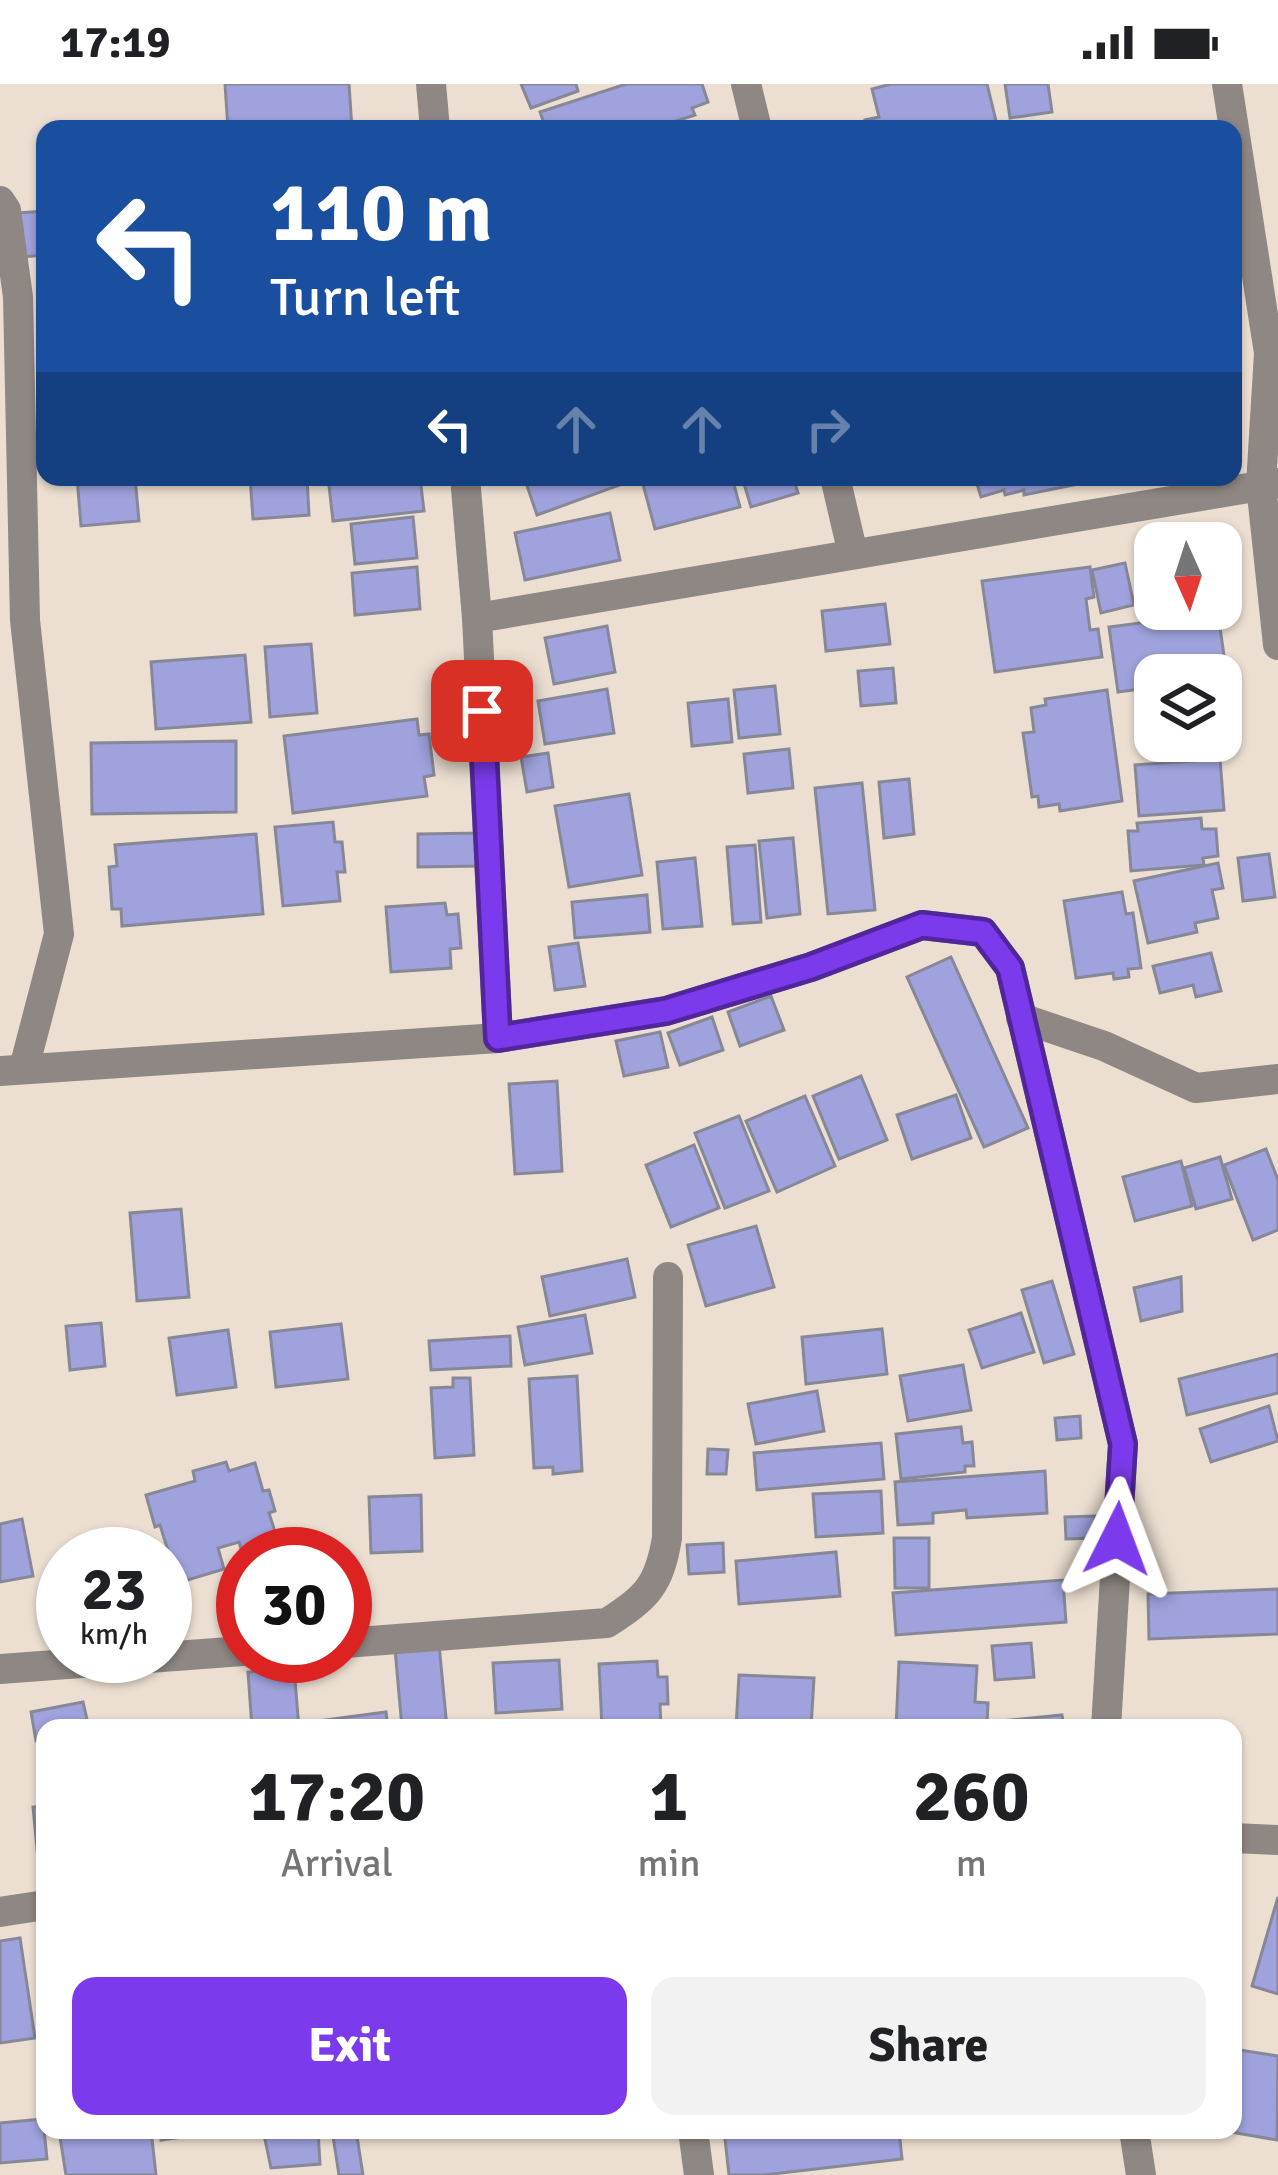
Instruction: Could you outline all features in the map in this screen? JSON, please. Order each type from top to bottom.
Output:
[{"type":"street","points":[[431,84],[434,120]]},
{"type":"street","points":[[746,84],[755,120]]},
{"type":"street","points":[[1227,84],[1232,120]]},
{"type":"street","points":[[1242,182],[1268,353],[1278,645]]},
{"type":"street","points":[[0,201],[6,210],[18,297],[13,621],[58,934],[12,1070],[498,1038],[666,1011],[811,967],[922,925],[983,932],[1010,968],[1123,1444],[1107,1719]]},
{"type":"street","points":[[477,618],[1269,484]]},
{"type":"street","points":[[466,486],[498,1038]]},
{"type":"street","points":[[838,486],[853,554]]},
{"type":"street","points":[[1021,1018],[1104,1046],[1196,1088],[1278,1079]]},
{"type":"street","points":[[372,1641],[607,1623],[641,1602],[661,1574],[667,1538],[668,1277]]},
{"type":"street","points":[[0,1669],[216,1653]]},
{"type":"street","points":[[1242,1838],[1278,1840]]},
{"type":"street","points":[[0,1912],[36,1907]]},
{"type":"street","points":[[694,2139],[700,2175]]},
{"type":"street","points":[[1136,2139],[1142,2175]]},
{"type":"building","points":[[225,84],[349,84],[351,120],[227,120]]},
{"type":"building","points":[[521,84],[576,84],[578,91],[531,108]]},
{"type":"building","points":[[626,84],[702,84],[708,102],[692,108],[695,115],[679,120],[543,120],[540,112]]},
{"type":"building","points":[[891,84],[987,84],[996,120],[865,120],[879,117],[872,89]]},
{"type":"building","points":[[1005,84],[1048,84],[1052,112],[1010,118]]},
{"type":"building","points":[[36,212],[36,256],[22,257],[18,213]]},
{"type":"building","points":[[78,486],[136,486],[139,521],[81,526]]},
{"type":"building","points":[[251,486],[307,486],[309,515],[253,519]]},
{"type":"building","points":[[329,486],[421,486],[424,511],[333,521]]},
{"type":"building","points":[[527,486],[617,486],[537,515]]},
{"type":"building","points":[[643,486],[734,486],[740,507],[655,529]]},
{"type":"building","points":[[745,486],[796,486],[798,493],[751,507]]},
{"type":"building","points":[[978,486],[1068,486],[1024,495],[1024,490],[1005,495],[1004,490],[981,497]]},
{"type":"building","points":[[610,513],[620,560],[525,580],[515,533]]},
{"type":"building","points":[[413,517],[417,558],[355,564],[351,524]]},
{"type":"building","points":[[1125,563],[1134,605],[1101,613],[1092,570]]},
{"type":"building","points":[[417,567],[420,609],[355,615],[352,573]]},
{"type":"building","points":[[1090,567],[1094,597],[1086,599],[1090,630],[1098,629],[1102,657],[995,672],[982,581]]},
{"type":"building","points":[[885,604],[890,644],[826,651],[822,611]]},
{"type":"building","points":[[1134,624],[1134,630],[1220,630],[1224,654],[1134,654],[1134,690],[1118,692],[1109,627]]},
{"type":"building","points":[[607,626],[615,672],[554,684],[545,638]]},
{"type":"building","points":[[311,644],[317,713],[270,717],[265,647]]},
{"type":"building","points":[[245,655],[251,722],[156,729],[151,662]]},
{"type":"building","points":[[893,668],[896,703],[861,706],[858,671]]},
{"type":"building","points":[[775,686],[780,734],[739,738],[734,690]]},
{"type":"building","points":[[607,689],[614,733],[545,744],[538,701]]},
{"type":"building","points":[[1107,690],[1122,801],[1060,811],[1059,804],[1039,807],[1038,796],[1032,797],[1023,733],[1034,732],[1031,708],[1046,705],[1045,699]]},
{"type":"building","points":[[728,699],[732,742],[692,746],[688,703]]},
{"type":"building","points":[[417,719],[419,735],[429,734],[434,775],[424,777],[427,796],[293,813],[284,736]]},
{"type":"building","points":[[236,741],[236,812],[92,814],[91,743]]},
{"type":"building","points":[[789,749],[793,788],[748,793],[744,754]]},
{"type":"building","points":[[548,753],[553,787],[527,792],[521,757]]},
{"type":"building","points":[[1220,762],[1224,810],[1139,816],[1135,765]]},
{"type":"building","points":[[909,779],[914,834],[884,838],[879,782]]},
{"type":"building","points":[[862,783],[875,910],[828,914],[815,788]]},
{"type":"building","points":[[629,794],[642,875],[569,887],[555,806]]},
{"type":"building","points":[[1201,818],[1202,829],[1216,829],[1218,856],[1203,858],[1204,865],[1131,871],[1128,831],[1138,831],[1137,823]]},
{"type":"building","points":[[333,822],[335,842],[342,842],[345,872],[337,872],[340,901],[283,906],[275,827]]},
{"type":"building","points":[[481,833],[481,866],[418,867],[418,834]]},
{"type":"building","points":[[256,834],[263,914],[122,926],[121,909],[112,909],[109,867],[117,866],[115,845]]},
{"type":"building","points":[[793,838],[800,914],[767,918],[759,841]]},
{"type":"building","points":[[755,845],[761,922],[733,924],[727,847]]},
{"type":"building","points":[[1269,854],[1275,897],[1243,901],[1238,858]]},
{"type":"building","points":[[695,858],[702,926],[663,929],[657,862]]},
{"type":"building","points":[[1218,863],[1223,888],[1212,890],[1218,918],[1195,923],[1197,932],[1148,943],[1134,881]]},
{"type":"building","points":[[1122,892],[1126,914],[1133,913],[1141,968],[1128,969],[1129,977],[1114,979],[1113,973],[1076,978],[1064,901]]},
{"type":"building","points":[[647,895],[650,932],[575,938],[572,902]]},
{"type":"building","points":[[445,903],[447,915],[458,914],[461,948],[450,949],[451,968],[391,972],[386,907]]},
{"type":"building","points":[[578,943],[585,986],[555,990],[549,947]]},
{"type":"building","points":[[1211,953],[1221,991],[1196,997],[1193,985],[1160,993],[1153,966]]},
{"type":"building","points":[[951,957],[1028,1128],[984,1147],[907,977]]},
{"type":"building","points":[[771,996],[784,1030],[740,1046],[728,1012]]},
{"type":"building","points":[[712,1017],[723,1050],[680,1065],[668,1033]]},
{"type":"building","points":[[660,1032],[668,1067],[624,1076],[616,1041]]},
{"type":"building","points":[[861,1076],[887,1140],[839,1159],[813,1096]]},
{"type":"building","points":[[557,1081],[562,1171],[515,1174],[509,1084]]},
{"type":"building","points":[[956,1095],[971,1138],[912,1159],[897,1115]]},
{"type":"building","points":[[805,1096],[835,1166],[777,1192],[746,1121]]},
{"type":"building","points":[[739,1116],[769,1191],[725,1208],[695,1133]]},
{"type":"building","points":[[694,1145],[719,1208],[671,1227],[646,1165]]},
{"type":"building","points":[[1266,1149],[1278,1180],[1278,1230],[1253,1240],[1224,1165]]},
{"type":"building","points":[[1220,1157],[1232,1199],[1196,1209],[1184,1168]]},
{"type":"building","points":[[1181,1161],[1192,1206],[1135,1221],[1123,1177]]},
{"type":"building","points":[[181,1209],[189,1297],[137,1301],[130,1213]]},
{"type":"building","points":[[756,1226],[774,1287],[706,1306],[688,1245]]},
{"type":"building","points":[[627,1259],[635,1297],[550,1316],[542,1277]]},
{"type":"building","points":[[1181,1277],[1182,1311],[1141,1321],[1134,1288]]},
{"type":"building","points":[[1052,1281],[1074,1354],[1044,1363],[1022,1290]]},
{"type":"building","points":[[1021,1313],[1034,1352],[982,1368],[969,1330]]},
{"type":"building","points":[[585,1315],[592,1353],[525,1365],[518,1327]]},
{"type":"building","points":[[101,1323],[105,1366],[70,1370],[66,1326]]},
{"type":"building","points":[[341,1324],[348,1379],[276,1387],[270,1332]]},
{"type":"building","points":[[882,1329],[887,1374],[806,1384],[802,1337]]},
{"type":"building","points":[[228,1330],[236,1387],[177,1395],[169,1338]]},
{"type":"building","points":[[510,1336],[511,1366],[431,1370],[429,1341]]},
{"type":"building","points":[[1278,1354],[1278,1393],[1187,1415],[1179,1379]]},
{"type":"building","points":[[963,1365],[971,1410],[908,1421],[900,1376]]},
{"type":"building","points":[[577,1376],[582,1471],[553,1474],[553,1467],[534,1468],[529,1379]]},
{"type":"building","points":[[453,1378],[470,1378],[474,1455],[435,1458],[431,1388],[453,1387]]},
{"type":"building","points":[[817,1391],[824,1431],[756,1444],[748,1404]]},
{"type":"building","points":[[1269,1406],[1278,1441],[1211,1462],[1200,1429]]},
{"type":"building","points":[[1080,1416],[1081,1438],[1057,1440],[1055,1418]]},
{"type":"building","points":[[961,1427],[963,1443],[972,1442],[974,1466],[965,1466],[965,1472],[901,1479],[896,1434]]},
{"type":"building","points":[[881,1443],[884,1479],[757,1490],[754,1453]]},
{"type":"building","points":[[708,1449],[728,1450],[726,1474],[707,1474]]},
{"type":"building","points":[[226,1462],[229,1471],[255,1463],[275,1511],[269,1513],[274,1527],[216,1527],[216,1571],[192,1579],[192,1527],[155,1527],[146,1495],[195,1481],[193,1471]]},
{"type":"building","points":[[1045,1471],[1047,1513],[967,1518],[966,1510],[933,1513],[933,1523],[898,1525],[895,1482]]},
{"type":"building","points":[[881,1491],[883,1533],[816,1537],[813,1494]]},
{"type":"building","points":[[421,1495],[422,1551],[372,1553],[369,1497]]},
{"type":"building","points":[[1095,1516],[1096,1538],[1066,1539],[1065,1517]]},
{"type":"building","points":[[22,1519],[33,1576],[0,1582],[0,1524]]},
{"type":"building","points":[[894,1538],[929,1538],[929,1588],[895,1588]]},
{"type":"building","points":[[723,1543],[724,1572],[689,1574],[687,1545]]},
{"type":"building","points":[[836,1552],[840,1596],[739,1604],[736,1561]]},
{"type":"building","points":[[1063,1580],[1066,1622],[896,1635],[893,1593]]},
{"type":"building","points":[[1278,1589],[1278,1634],[1149,1639],[1148,1594]]},
{"type":"building","points":[[1031,1643],[1034,1677],[995,1680],[992,1646]]},
{"type":"building","points":[[439,1644],[446,1719],[401,1719],[395,1649]]},
{"type":"building","points":[[559,1660],[562,1709],[496,1713],[493,1663]]},
{"type":"building","points":[[657,1661],[658,1677],[667,1677],[668,1704],[660,1704],[661,1719],[602,1719],[599,1664]]},
{"type":"building","points":[[899,1662],[977,1666],[975,1702],[988,1703],[987,1719],[896,1719]]},
{"type":"building","points":[[739,1675],[814,1678],[812,1719],[737,1719]]},
{"type":"building","points":[[249,1683],[295,1683],[298,1719],[251,1719]]},
{"type":"building","points":[[83,1702],[87,1719],[36,1719],[36,1741],[31,1712]]},
{"type":"building","points":[[386,1712],[387,1719],[333,1719]]},
{"type":"building","points":[[1278,1897],[1278,1994],[1252,1986]]},
{"type":"building","points":[[20,1938],[35,2038],[0,2043],[0,1941]]},
{"type":"building","points":[[1242,2050],[1278,2056],[1277,2140],[1242,2134]]},
{"type":"building","points":[[36,2120],[36,2139],[45,2139],[47,2159],[0,2163],[0,2123]]},
{"type":"building","points":[[60,2139],[152,2139],[156,2175],[66,2175]]},
{"type":"building","points":[[265,2139],[319,2139],[320,2164],[271,2168]]},
{"type":"building","points":[[333,2139],[357,2139],[363,2175],[339,2175]]},
{"type":"building","points":[[725,2139],[900,2139],[902,2159],[729,2175]]},
{"type":"route","points":[[482,711],[498,1038],[666,1011],[811,967],[922,925],[983,932],[1010,968],[1123,1444],[1117,1539]]}]
